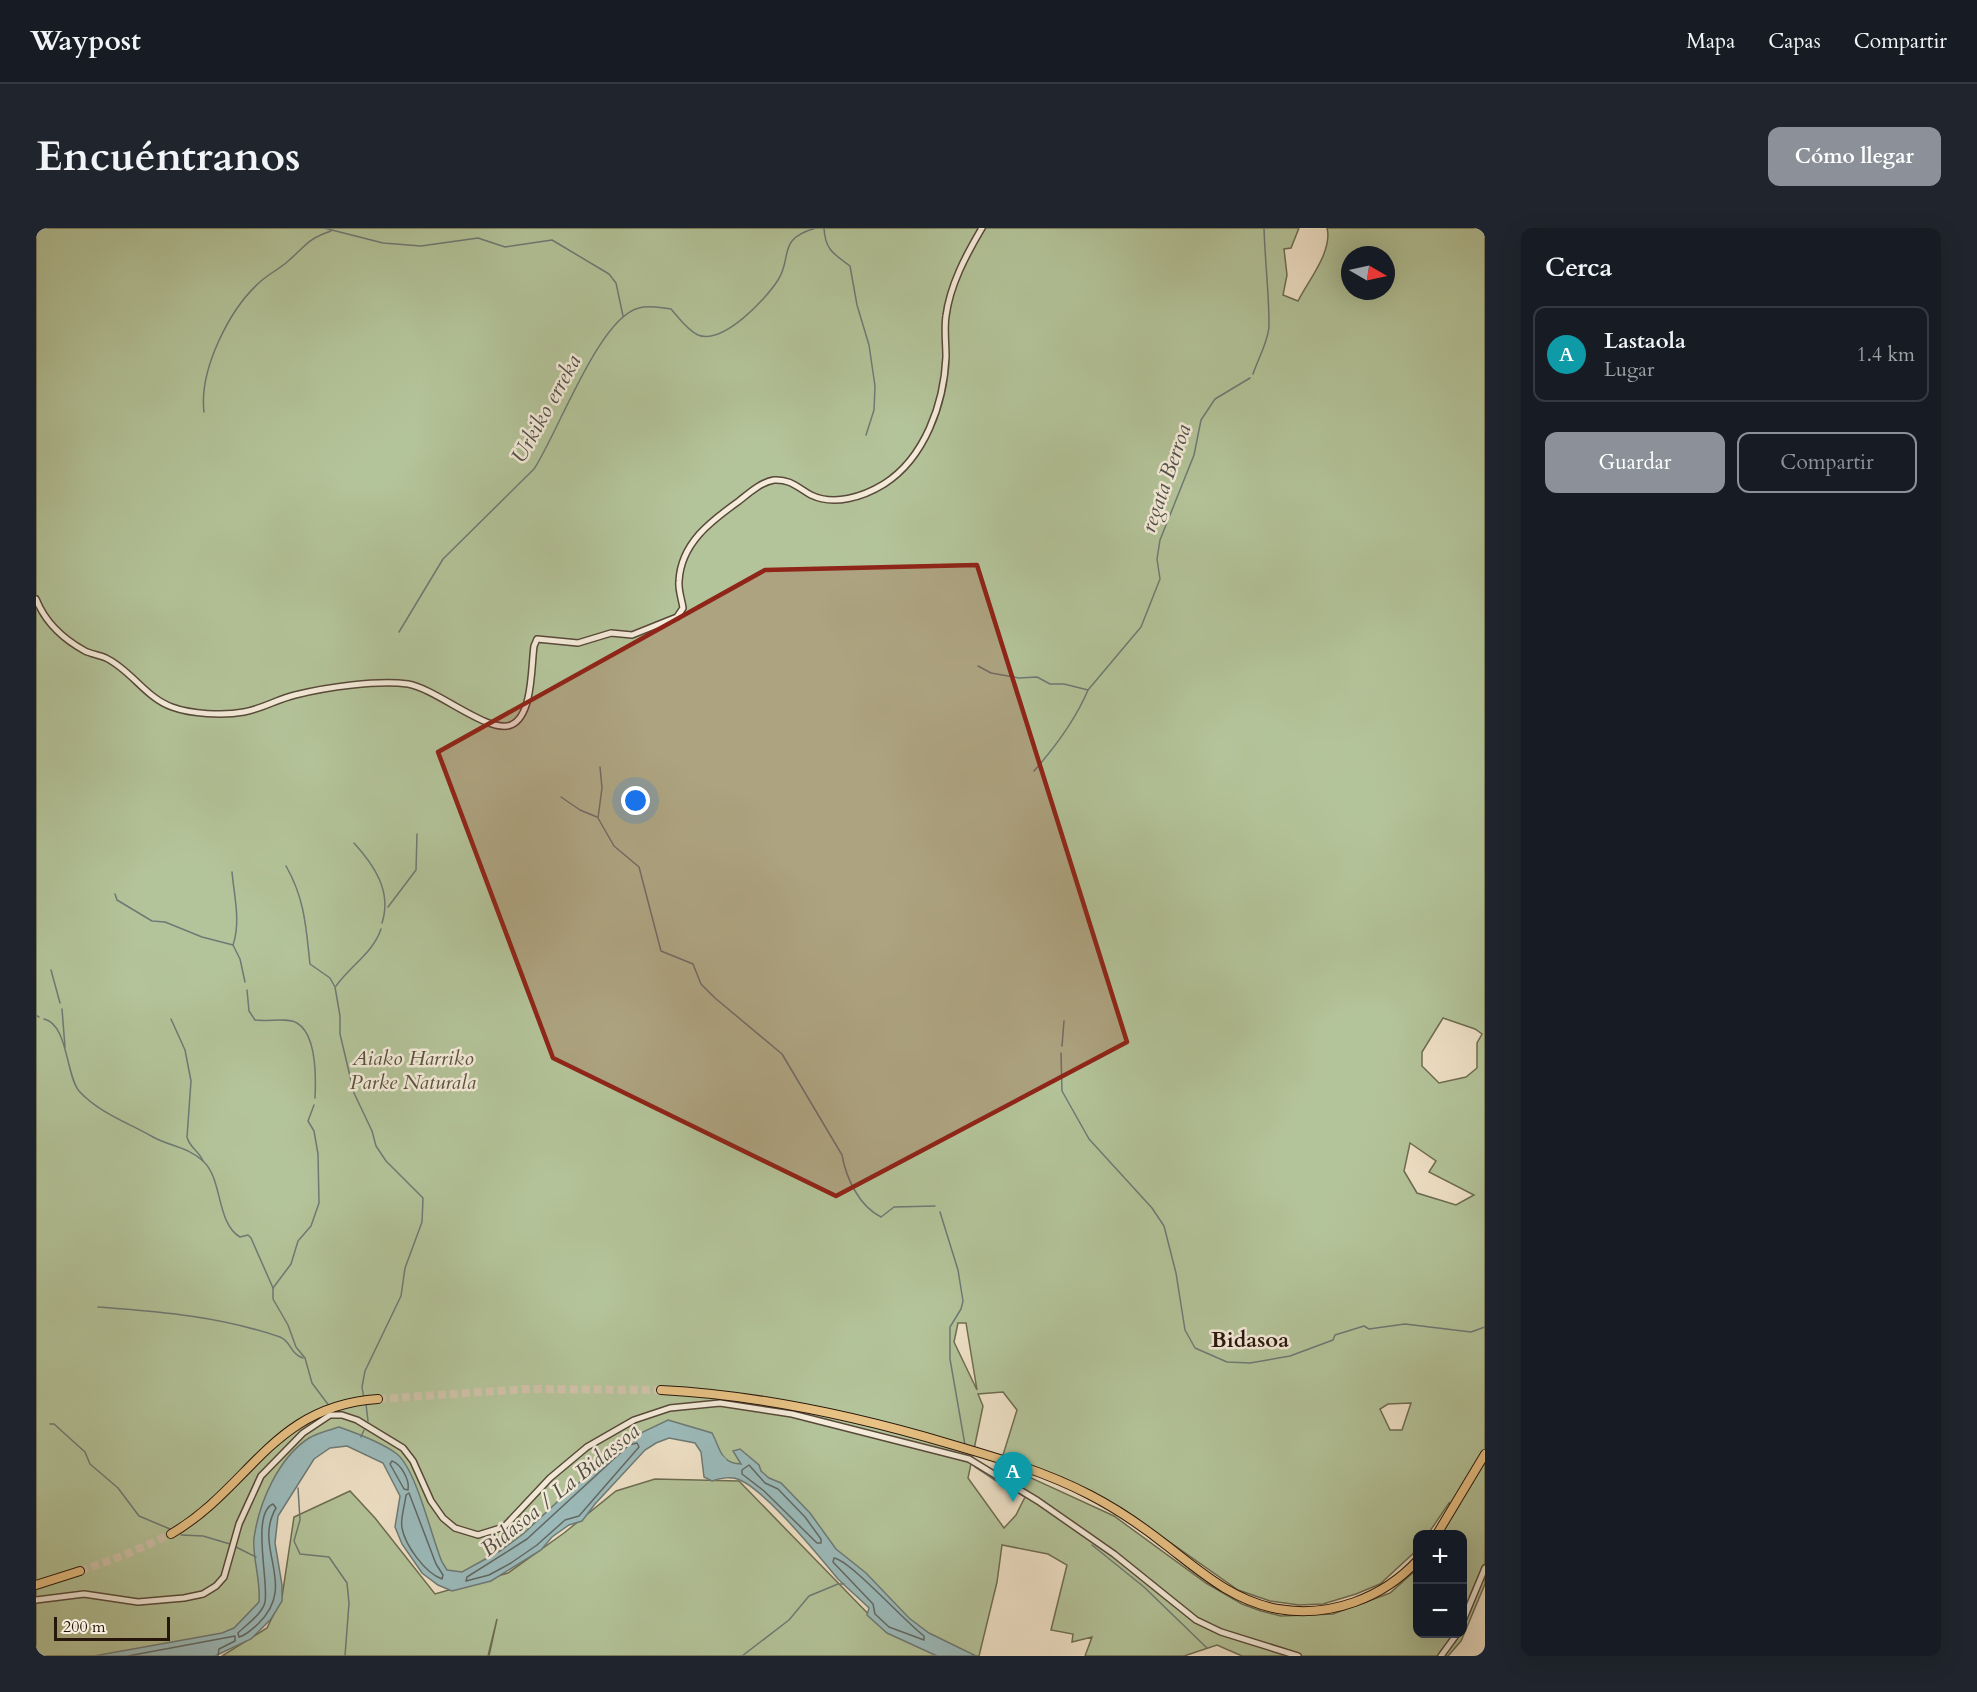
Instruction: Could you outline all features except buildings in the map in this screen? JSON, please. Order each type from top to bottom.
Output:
[{"type":"highway","points":[[661,1390],[726,1395],[784,1404],[868,1422],[1022,1466],[1064,1483],[1110,1506],[1216,1583],[1240,1597],[1266,1606],[1305,1611],[1344,1605],[1383,1589],[1413,1564]]},
{"type":"highway","points":[[171,1534],[228,1489],[270,1445],[301,1420],[335,1406],[374,1399]]},
{"type":"highway","points":[[1440,1530],[1485,1454]]},
{"type":"highway","points":[[36,1585],[80,1571]]},
{"type":"street","points":[[36,599],[50,623],[61,635],[86,651],[107,658],[153,696],[171,706],[190,710],[245,712],[296,695],[394,683],[430,690],[495,726],[510,725],[522,717],[527,707],[534,646],[537,639],[546,638],[578,643],[611,633],[632,634],[677,617],[683,608],[678,582],[691,544],[709,523],[755,489],[774,480],[786,481],[797,484],[811,495],[831,501],[862,494],[884,484],[900,471],[923,440],[934,418],[946,360],[946,317],[950,294],[982,228]]},
{"type":"street","points":[[36,1600],[84,1594],[138,1602],[184,1598],[203,1594],[216,1586],[224,1578],[239,1524],[261,1476],[303,1433],[330,1415],[342,1415],[357,1420],[403,1448],[413,1461],[430,1501],[443,1518],[455,1528],[478,1535],[504,1527],[550,1478],[587,1447],[634,1420],[669,1408],[720,1403],[792,1414],[969,1459],[1038,1501],[1114,1554],[1196,1620],[1221,1632],[1298,1656]]},
{"type":"street","points":[[1467,1611],[1485,1568]]},
{"type":"street","points":[[1441,1656],[1454,1638]]},
{"type":"highlighted area","points":[[977,565],[1127,1042],[836,1196],[553,1058],[438,752],[765,570]]},
{"type":"green space","name":"Aiako Harriko Parke Naturala","points":[[36,228],[1299,228],[1291,248],[1284,249],[1287,275],[1283,295],[1298,301],[1323,256],[1328,237],[1327,228],[1485,228],[1485,1584],[1467,1627],[1467,1530],[1444,1530],[1460,1504],[1449,1503],[1431,1530],[1413,1530],[1413,1554],[1380,1584],[1356,1594],[1323,1604],[1299,1605],[1270,1601],[1238,1590],[1124,1510],[1003,1455],[1017,1410],[1003,1392],[978,1394],[983,1406],[968,1478],[1004,1528],[1016,1515],[1025,1497],[996,1479],[1003,1465],[1114,1516],[1206,1583],[1242,1604],[1281,1616],[1333,1614],[1390,1593],[1413,1573],[1413,1638],[1462,1638],[1448,1656],[1242,1656],[1217,1645],[1184,1656],[1085,1656],[1092,1637],[1072,1642],[1073,1634],[1051,1630],[1067,1565],[1048,1554],[1002,1545],[997,1582],[979,1656],[952,1656],[721,1456],[702,1436],[662,1431],[531,1544],[450,1581],[397,1471],[354,1443],[320,1446],[301,1462],[282,1491],[268,1529],[270,1601],[237,1637],[138,1656],[36,1656]],"holes":[[[1443,1018],[1475,1029],[1482,1034],[1477,1043],[1477,1068],[1466,1077],[1439,1083],[1422,1066],[1422,1052]],[[1410,1143],[1436,1161],[1429,1172],[1474,1195],[1456,1205],[1417,1193],[1404,1171]],[[958,1323],[966,1323],[977,1390],[954,1342]],[[1411,1403],[1402,1430],[1390,1430],[1380,1409],[1388,1404]]]},
{"type":"green space","points":[[655,1479],[739,1481],[879,1625],[942,1656],[489,1656],[497,1619],[488,1656],[222,1656],[267,1628],[282,1597],[294,1517],[350,1491],[375,1518],[435,1594],[508,1573],[564,1533],[616,1491]]},
{"type":"water","points":[[668,1420],[712,1433],[722,1454],[729,1461],[741,1464],[733,1451],[740,1449],[759,1465],[761,1471],[769,1478],[781,1483],[810,1513],[836,1549],[866,1573],[909,1618],[929,1633],[976,1656],[937,1656],[887,1633],[867,1615],[869,1608],[838,1579],[777,1510],[751,1486],[737,1479],[726,1478],[712,1481],[704,1477],[701,1452],[695,1443],[669,1438],[645,1450],[582,1521],[569,1525],[552,1537],[541,1550],[491,1581],[452,1591],[438,1585],[422,1573],[402,1544],[395,1527],[400,1496],[383,1463],[347,1446],[330,1448],[314,1459],[278,1516],[275,1543],[282,1585],[282,1601],[271,1619],[251,1639],[215,1656],[94,1656],[222,1633],[234,1628],[259,1602],[254,1538],[265,1496],[288,1457],[309,1438],[316,1435],[339,1427],[377,1442],[397,1454],[411,1474],[442,1562],[447,1570],[462,1572],[500,1551],[523,1534],[571,1489],[612,1456],[626,1440]]},
{"type":"waterway","points":[[324,228],[383,243],[421,246],[478,238],[505,247],[552,240],[609,274],[616,283],[623,316]]},
{"type":"waterway","name":"Urkiko erreka","points":[[399,632],[443,559],[534,469],[594,354],[609,332],[624,316],[643,307],[671,309],[694,333],[708,336],[719,333],[743,318],[764,298],[782,272],[790,243],[803,232],[816,228]]},
{"type":"waterway","points":[[824,228],[828,247],[850,266],[857,305],[869,345],[875,386],[874,410],[866,435]]},
{"type":"waterway","name":"regata Berroa","points":[[1253,374],[1269,331],[1264,228]]},
{"type":"waterway","points":[[204,412],[206,378],[211,359],[238,307],[264,278],[284,265],[312,240],[331,231]]},
{"type":"waterway","name":"regata Berroa","points":[[978,666],[991,673],[1019,678],[1037,677],[1050,684],[1064,684],[1088,690],[1141,627],[1160,579],[1157,559],[1160,540],[1194,455],[1201,420],[1215,399],[1250,378]]},
{"type":"waterway","points":[[1034,771],[1064,733],[1088,690]]},
{"type":"waterway","points":[[600,767],[602,788],[598,818],[614,846],[639,867],[661,951],[693,964],[701,984],[782,1054],[842,1155],[850,1182],[866,1206],[881,1217],[894,1207],[935,1206]]},
{"type":"waterway","points":[[561,797],[580,810],[597,817]]},
{"type":"waterway","points":[[388,907],[416,870],[417,834]]},
{"type":"waterway","points":[[354,843],[369,861],[380,880],[385,901],[382,923]]},
{"type":"waterway","points":[[286,866],[301,902],[310,964],[330,978],[335,987],[340,1016],[340,1034],[354,1093],[372,1131],[376,1146],[386,1161],[423,1198],[422,1222],[405,1268],[401,1296],[365,1371],[362,1387],[364,1399]]},
{"type":"waterway","points":[[232,872],[237,918],[233,945]]},
{"type":"waterway","points":[[115,894],[117,900],[152,921],[165,922],[202,937],[233,945],[240,959],[245,982]]},
{"type":"waterway","points":[[336,986],[373,945],[381,929]]},
{"type":"waterway","points":[[51,970],[60,1003]]},
{"type":"waterway","points":[[247,990],[249,1011],[255,1020],[288,1020],[304,1029],[314,1058],[315,1098]]},
{"type":"waterway","points":[[62,1009],[65,1047]]},
{"type":"waterway","points":[[44,1019],[58,1030],[75,1084],[87,1099],[114,1117],[159,1140],[185,1150],[203,1161],[214,1178],[227,1222],[240,1237],[248,1235],[251,1238],[273,1288]]},
{"type":"waterway","points":[[171,1019],[185,1050],[191,1081],[187,1137],[203,1161]]},
{"type":"waterway","points":[[1062,1046],[1064,1021]]},
{"type":"waterway","points":[[1061,1053],[1062,1091],[1089,1139],[1152,1208],[1164,1226],[1176,1273],[1185,1330],[1195,1348],[1227,1362],[1250,1363],[1290,1356],[1333,1340],[1335,1335],[1364,1326],[1369,1329],[1405,1324],[1471,1332],[1485,1327]]},
{"type":"waterway","points":[[314,1105],[308,1121],[314,1131],[318,1154],[319,1203],[311,1226],[298,1241],[291,1264],[273,1288],[273,1299],[288,1325],[296,1347],[305,1358],[312,1383],[330,1407]]},
{"type":"waterway","points":[[940,1212],[958,1270],[963,1301],[950,1327],[950,1359],[965,1445]]},
{"type":"waterway","points":[[98,1307],[167,1313],[234,1324],[280,1337],[286,1341],[295,1354],[303,1358]]},
{"type":"waterway","points":[[366,1404],[368,1421]]},
{"type":"waterway","points":[[50,1424],[54,1424],[85,1452],[90,1464],[118,1488],[139,1516],[170,1529]]},
{"type":"waterway","points":[[361,1437],[364,1430]]},
{"type":"waterway","name":"Bidasoa / La Bidassoa","points":[[702,1443],[723,1461]]},
{"type":"waterway","points":[[975,1467],[996,1481]]},
{"type":"waterway","points":[[298,1488],[300,1520],[294,1541],[300,1554],[329,1557],[347,1583],[349,1603],[345,1656]]},
{"type":"waterway","points":[[181,1535],[203,1536],[230,1544]]},
{"type":"waterway","points":[[1092,1545],[1144,1587],[1207,1648]]},
{"type":"waterway","points":[[236,1547],[256,1557]]},
{"type":"waterway","points":[[742,1656],[789,1620],[809,1596],[838,1584],[844,1584]]},
{"type":"tunnel","points":[[378,1399],[527,1389],[661,1390]]},
{"type":"tunnel","points":[[80,1571],[125,1555],[171,1534]]},
{"type":"place","name":"Lastaola","points":[[1013,1502]]},
{"type":"district","name":"Bidasoa","points":[[1250,1340]]}]
